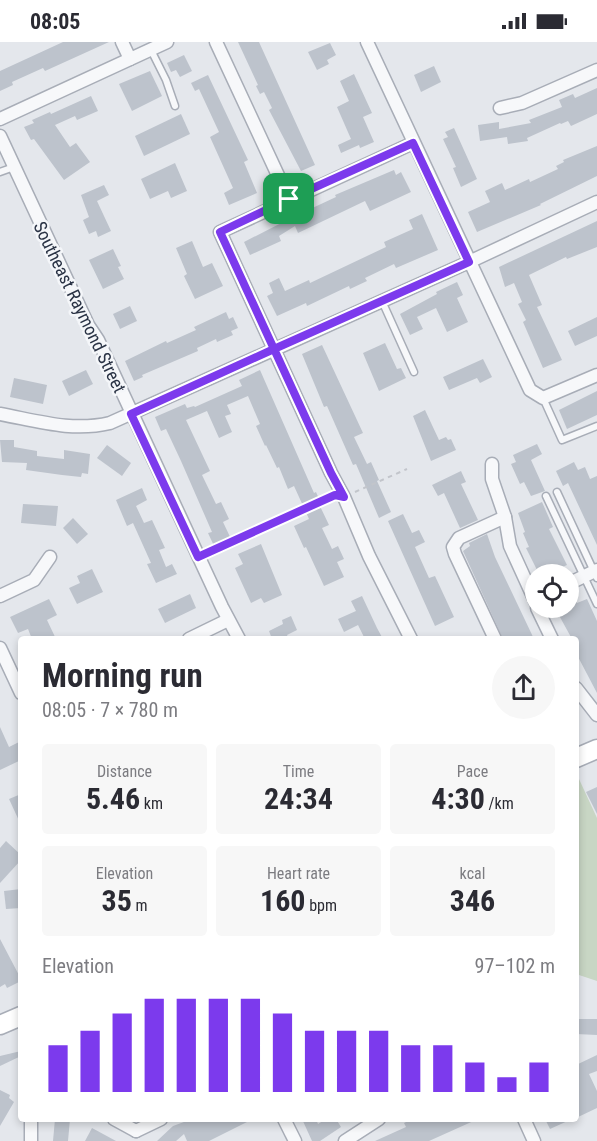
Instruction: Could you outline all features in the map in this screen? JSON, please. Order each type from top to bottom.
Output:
[{"type":"street","points":[[122,42],[130,59]]},
{"type":"street","points":[[0,119],[167,42]]},
{"type":"street","points":[[216,42],[289,199]]},
{"type":"street","points":[[371,44],[413,143],[528,386],[541,398],[597,375]]},
{"type":"street","points":[[500,108],[522,104],[597,70]]},
{"type":"street","name":"Southeast Raymond Street","points":[[0,136],[237,636]]},
{"type":"street","points":[[409,636],[369,556],[344,497],[220,232],[413,143]]},
{"type":"street","points":[[0,414],[50,425],[73,427],[95,426],[131,414],[597,202]]},
{"type":"street","points":[[492,464],[492,479],[505,517],[513,555],[525,580]]},
{"type":"street","points":[[494,636],[454,554],[453,547],[459,538],[505,517]]},
{"type":"street","points":[[0,596],[34,580],[50,557]]},
{"type":"street","points":[[579,580],[593,574]]},
{"type":"street","points":[[543,618],[551,636]]},
{"type":"street","points":[[195,636],[228,620]]},
{"type":"street","points":[[0,648],[18,687]]},
{"type":"street","points":[[579,692],[597,715]]},
{"type":"street","points":[[579,757],[597,748]]},
{"type":"street","points":[[0,1025],[18,1017]]},
{"type":"street","points":[[31,1141],[32,1122]]},
{"type":"street","points":[[118,1122],[135,1136],[156,1122]]},
{"type":"street","points":[[286,1122],[295,1141]]},
{"type":"street","points":[[345,1141],[374,1122]]},
{"type":"street","points":[[525,1122],[534,1141]]},
{"type":"lane","points":[[151,49],[175,106]]},
{"type":"lane","points":[[0,172],[14,167]]},
{"type":"lane","points":[[382,301],[414,372]]},
{"type":"lane","points":[[541,398],[562,440],[597,426]]},
{"type":"lane","points":[[557,492],[593,574],[597,604]]},
{"type":"lane","points":[[546,496],[593,574]]},
{"type":"path","points":[[198,557],[335,495],[344,497],[407,469]]},
{"type":"green space","points":[[579,779],[597,818],[597,981],[579,975]]},
{"type":"building","points":[[63,42],[109,42],[45,71],[43,68],[12,82],[13,85],[0,91],[0,71]]},
{"type":"building","points":[[238,42],[259,42],[315,165],[301,171],[269,110],[272,108],[264,92],[260,94],[256,86],[258,85]]},
{"type":"building","points":[[330,43],[336,55],[327,60],[329,64],[317,70],[308,52]]},
{"type":"building","points":[[184,55],[192,71],[180,77],[176,70],[171,72],[167,63]]},
{"type":"building","points":[[434,66],[441,82],[421,92],[414,75]]},
{"type":"building","points":[[150,71],[162,96],[132,111],[119,84]]},
{"type":"building","points":[[354,74],[372,113],[363,117],[374,142],[360,148],[359,145],[341,153],[338,145],[351,139],[337,107],[349,101],[340,81]]},
{"type":"building","points":[[208,75],[248,160],[244,162],[257,193],[229,205],[224,193],[233,188],[210,137],[219,132],[199,89],[195,91],[191,83]]},
{"type":"building","points":[[597,88],[597,114],[571,126],[568,121],[560,123],[527,138],[528,141],[508,144],[507,137],[480,141],[478,125],[499,122],[499,129],[531,123],[529,120],[562,107],[559,100],[573,94],[575,98]]},
{"type":"building","points":[[91,96],[98,111],[77,120],[75,116],[55,125],[70,147],[76,143],[90,162],[64,180],[34,139],[31,140],[24,127],[34,123],[32,120]]},
{"type":"building","points":[[181,114],[190,134],[144,156],[135,136]]},
{"type":"building","points":[[454,128],[477,179],[461,187],[453,168],[456,167],[443,139],[448,137],[445,132]]},
{"type":"building","points":[[597,146],[597,176],[541,205],[477,232],[468,212],[490,202],[485,191],[502,183],[505,190],[529,179],[530,182],[558,169],[556,166],[564,162],[563,160]]},
{"type":"building","points":[[175,163],[187,191],[171,198],[168,191],[150,199],[141,179]]},
{"type":"building","points":[[394,170],[396,175],[401,172],[411,192],[370,211],[365,201],[298,233],[295,226],[279,236],[281,241],[250,255],[244,242],[336,197],[335,195]]},
{"type":"building","points":[[104,185],[109,195],[97,201],[111,231],[98,237],[96,231],[89,234],[83,220],[89,217],[81,195]]},
{"type":"building","points":[[422,214],[438,250],[396,268],[394,264],[365,278],[367,281],[350,289],[349,286],[307,306],[306,303],[277,316],[267,296],[273,293],[269,283],[279,278],[285,291],[309,280],[310,283],[386,247],[384,242],[413,229],[409,220]]},
{"type":"building","points":[[597,221],[597,247],[567,259],[566,257],[529,275],[542,305],[537,307],[562,360],[543,368],[523,322],[526,320],[518,304],[522,302],[514,283],[505,287],[499,267]]},
{"type":"building","points":[[192,241],[203,267],[212,263],[223,286],[195,299],[184,276],[187,274],[176,248]]},
{"type":"building","points":[[113,249],[124,279],[103,289],[89,260]]},
{"type":"building","points":[[457,282],[463,295],[457,298],[468,322],[447,332],[436,308],[417,317],[423,329],[410,335],[400,314]]},
{"type":"building","points":[[130,306],[137,321],[120,329],[113,314]]},
{"type":"building","points":[[226,312],[229,319],[233,317],[238,328],[231,331],[233,335],[217,342],[216,339],[197,348],[198,351],[142,375],[143,377],[134,381],[125,361],[166,341],[167,343],[196,330],[194,327]]},
{"type":"building","points":[[597,317],[597,336],[575,346],[568,331]]},
{"type":"building","points":[[385,343],[397,369],[401,368],[406,378],[379,391],[363,353]]},
{"type":"building","points":[[322,345],[363,433],[354,437],[367,464],[371,462],[391,512],[379,518],[356,464],[353,465],[327,406],[324,407],[302,354]]},
{"type":"building","points":[[483,359],[492,377],[480,383],[477,378],[449,390],[443,377]]},
{"type":"building","points":[[86,370],[93,384],[69,396],[62,381]]},
{"type":"building","points":[[260,370],[314,493],[316,492],[320,501],[318,502],[329,525],[322,528],[332,549],[338,546],[344,559],[337,562],[344,577],[324,586],[294,526],[309,519],[294,486],[288,489],[279,467],[277,468],[265,446],[256,426],[260,424],[248,396],[227,405],[231,414],[225,416],[232,432],[219,438],[207,411],[186,420],[210,471],[202,475],[216,504],[221,502],[229,519],[223,522],[232,541],[215,548],[208,533],[212,532],[181,461],[166,429],[161,431],[155,417],[185,404],[187,408],[195,407],[242,386],[239,380]]},
{"type":"building","points":[[14,378],[47,385],[43,404],[10,397]]},
{"type":"building","points":[[597,391],[597,415],[567,429],[559,410]]},
{"type":"building","points":[[425,410],[439,440],[446,437],[448,440],[451,439],[456,450],[431,461],[413,416]]},
{"type":"building","points":[[0,440],[14,440],[14,447],[37,451],[37,456],[64,459],[64,450],[90,454],[88,474],[82,473],[81,477],[26,470],[27,463],[2,462]]},
{"type":"building","points":[[537,444],[542,454],[531,460],[545,491],[531,496],[524,482],[520,484],[511,464],[516,462],[513,455]]},
{"type":"building","points":[[107,445],[131,463],[122,476],[97,458]]},
{"type":"building","points":[[574,462],[578,470],[585,467],[590,479],[597,476],[597,545],[568,483],[563,486],[556,471]]},
{"type":"building","points":[[461,471],[466,482],[461,484],[478,520],[460,528],[444,493],[438,496],[432,485]]},
{"type":"building","points":[[142,488],[147,500],[136,506],[144,523],[152,520],[165,548],[159,550],[166,567],[172,564],[177,574],[156,583],[147,564],[151,563],[133,523],[127,526],[116,500]]},
{"type":"building","points":[[542,502],[553,527],[549,529],[566,564],[534,564],[526,548],[529,547],[518,513]]},
{"type":"building","points":[[23,504],[58,506],[56,526],[21,523]]},
{"type":"building","points":[[403,514],[412,533],[419,530],[425,542],[415,547],[429,578],[435,576],[454,617],[435,626],[388,521]]},
{"type":"building","points":[[73,518],[88,534],[77,544],[63,528]]},
{"type":"building","points":[[487,534],[495,557],[533,636],[502,636],[463,551],[470,546],[469,543]]},
{"type":"building","points":[[261,544],[282,595],[264,603],[261,598],[251,603],[235,568],[243,564],[238,554]]},
{"type":"building","points":[[92,569],[103,592],[77,604],[69,588],[80,583],[77,576]]},
{"type":"building","points":[[190,594],[196,608],[165,623],[158,609]]},
{"type":"building","points":[[362,596],[381,636],[364,636],[358,625],[344,632],[338,619],[356,611],[351,601]]},
{"type":"building","points":[[49,599],[57,615],[47,620],[55,636],[31,636],[28,629],[18,633],[10,617]]},
{"type":"building","points":[[587,599],[597,621],[597,693],[579,659],[579,636],[570,636],[560,618],[579,618],[579,602]]},
{"type":"building","points":[[291,616],[297,630],[288,636],[271,636],[269,631],[283,624],[282,620]]},
{"type":"building","points":[[0,727],[9,747],[18,742],[18,761],[0,770]]},
{"type":"building","points":[[597,787],[597,814],[586,792]]},
{"type":"building","points":[[18,795],[18,818],[9,799]]},
{"type":"building","points":[[6,841],[18,852],[18,863],[0,883],[0,848]]},
{"type":"building","points":[[18,889],[18,908],[6,909],[4,891]]},
{"type":"building","points":[[0,939],[18,973],[18,982],[7,988],[5,984],[0,987]]},
{"type":"building","points":[[579,1019],[597,1019],[597,1035],[579,1034]]},
{"type":"building","points":[[18,1052],[18,1057],[0,1066],[0,1056]]},
{"type":"building","points":[[597,1055],[597,1071],[589,1074],[597,1091],[597,1108],[579,1117],[579,1064]]},
{"type":"building","points":[[0,1090],[10,1095],[9,1098],[14,1102],[0,1126]]},
{"type":"building","points":[[55,1122],[70,1122],[68,1141],[53,1141]]},
{"type":"building","points":[[184,1122],[247,1122],[209,1141],[187,1141],[184,1134],[176,1141],[157,1141],[173,1126]]},
{"type":"building","points":[[303,1122],[317,1122],[318,1124],[338,1122],[341,1127],[320,1141],[312,1141]]},
{"type":"building","points":[[471,1122],[429,1141],[375,1141],[406,1127],[404,1123]]},
{"type":"building","points":[[546,1122],[565,1122],[550,1129]]},
{"type":"building","points":[[92,1128],[116,1141],[85,1141]]},
{"type":"route","points":[[289,199],[220,232],[274,349],[131,414],[198,557],[335,495],[344,497],[274,349],[469,262],[413,143],[289,199]]}]
